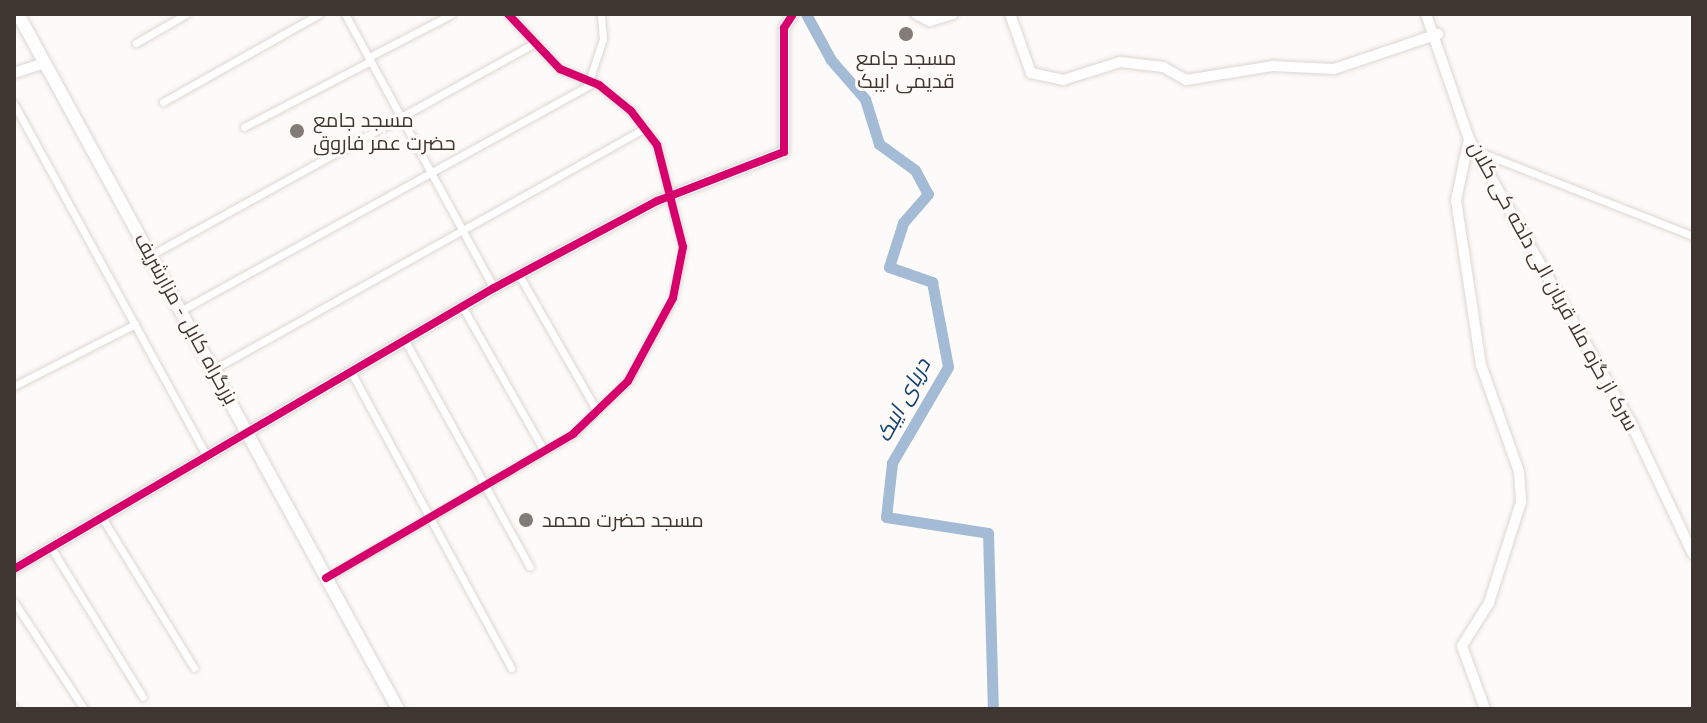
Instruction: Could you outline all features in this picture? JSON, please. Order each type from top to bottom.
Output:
[{"type":"highway","name":"بزرگراه کابل - مزارشریف","points":[[18,14],[398,709]]},
{"type":"street","points":[[136,43],[186,14]]},
{"type":"street","points":[[163,102],[319,14]]},
{"type":"street","points":[[345,14],[494,288]]},
{"type":"street","points":[[244,127],[452,14]]},
{"type":"street","points":[[326,578],[544,451],[597,411],[628,381],[666,319],[684,261],[674,194],[645,128],[591,82],[560,69],[508,14]]},
{"type":"street","points":[[182,310],[591,82],[603,39],[601,14]]},
{"type":"street","points":[[14,569],[100,514],[494,288],[674,194],[784,152],[784,28],[793,14]]},
{"type":"street","points":[[916,14],[930,21],[953,14]]},
{"type":"street","points":[[1010,14],[1031,73],[1063,80],[1120,62],[1163,67],[1186,80],[1272,66],[1334,69],[1438,34]]},
{"type":"street","name":"سرک از گزه ملا قربان الی دلخه کی کلان","points":[[1426,14],[1438,34],[1469,139],[1480,152],[1630,421],[1693,554]]},
{"type":"street","points":[[151,255],[535,43]]},
{"type":"street","points":[[14,73],[45,63]]},
{"type":"street","points":[[14,104],[205,453]]},
{"type":"street","points":[[214,369],[462,226],[645,128]]},
{"type":"street","points":[[1469,139],[1456,200],[1481,365],[1519,472],[1521,502],[1489,603],[1462,646],[1485,709]]},
{"type":"street","points":[[1480,152],[1693,236]]},
{"type":"street","points":[[519,275],[597,411]]},
{"type":"street","points":[[462,306],[544,451]]},
{"type":"street","points":[[14,386],[135,324]]},
{"type":"street","points":[[404,339],[530,567]]},
{"type":"street","points":[[350,370],[511,668]]},
{"type":"street","points":[[100,514],[194,668]]},
{"type":"street","points":[[49,544],[143,697]]},
{"type":"street","points":[[14,602],[84,709]]},
{"type":"waterway","name":"دریای ایبک","points":[[806,14],[831,60],[865,99],[879,144],[915,170],[928,194],[903,223],[889,267],[932,282],[948,367],[892,463],[886,517],[988,533],[993,709]]},
{"type":"cycle path","points":[[326,578],[573,434],[628,381],[673,298],[683,247],[657,145],[631,111],[599,85],[560,69],[508,14]]},
{"type":"cycle path","points":[[14,569],[494,288],[657,201],[784,152],[784,28],[793,14]]},
{"type":"place","name":"مسجد جامع قدیمی ایبک","points":[[906,34]]},
{"type":"place","name":"مسجد جامع حضرت عمر فاروق","points":[[297,131]]},
{"type":"place","name":"مسجد حضرت محمد","points":[[526,520]]}]
